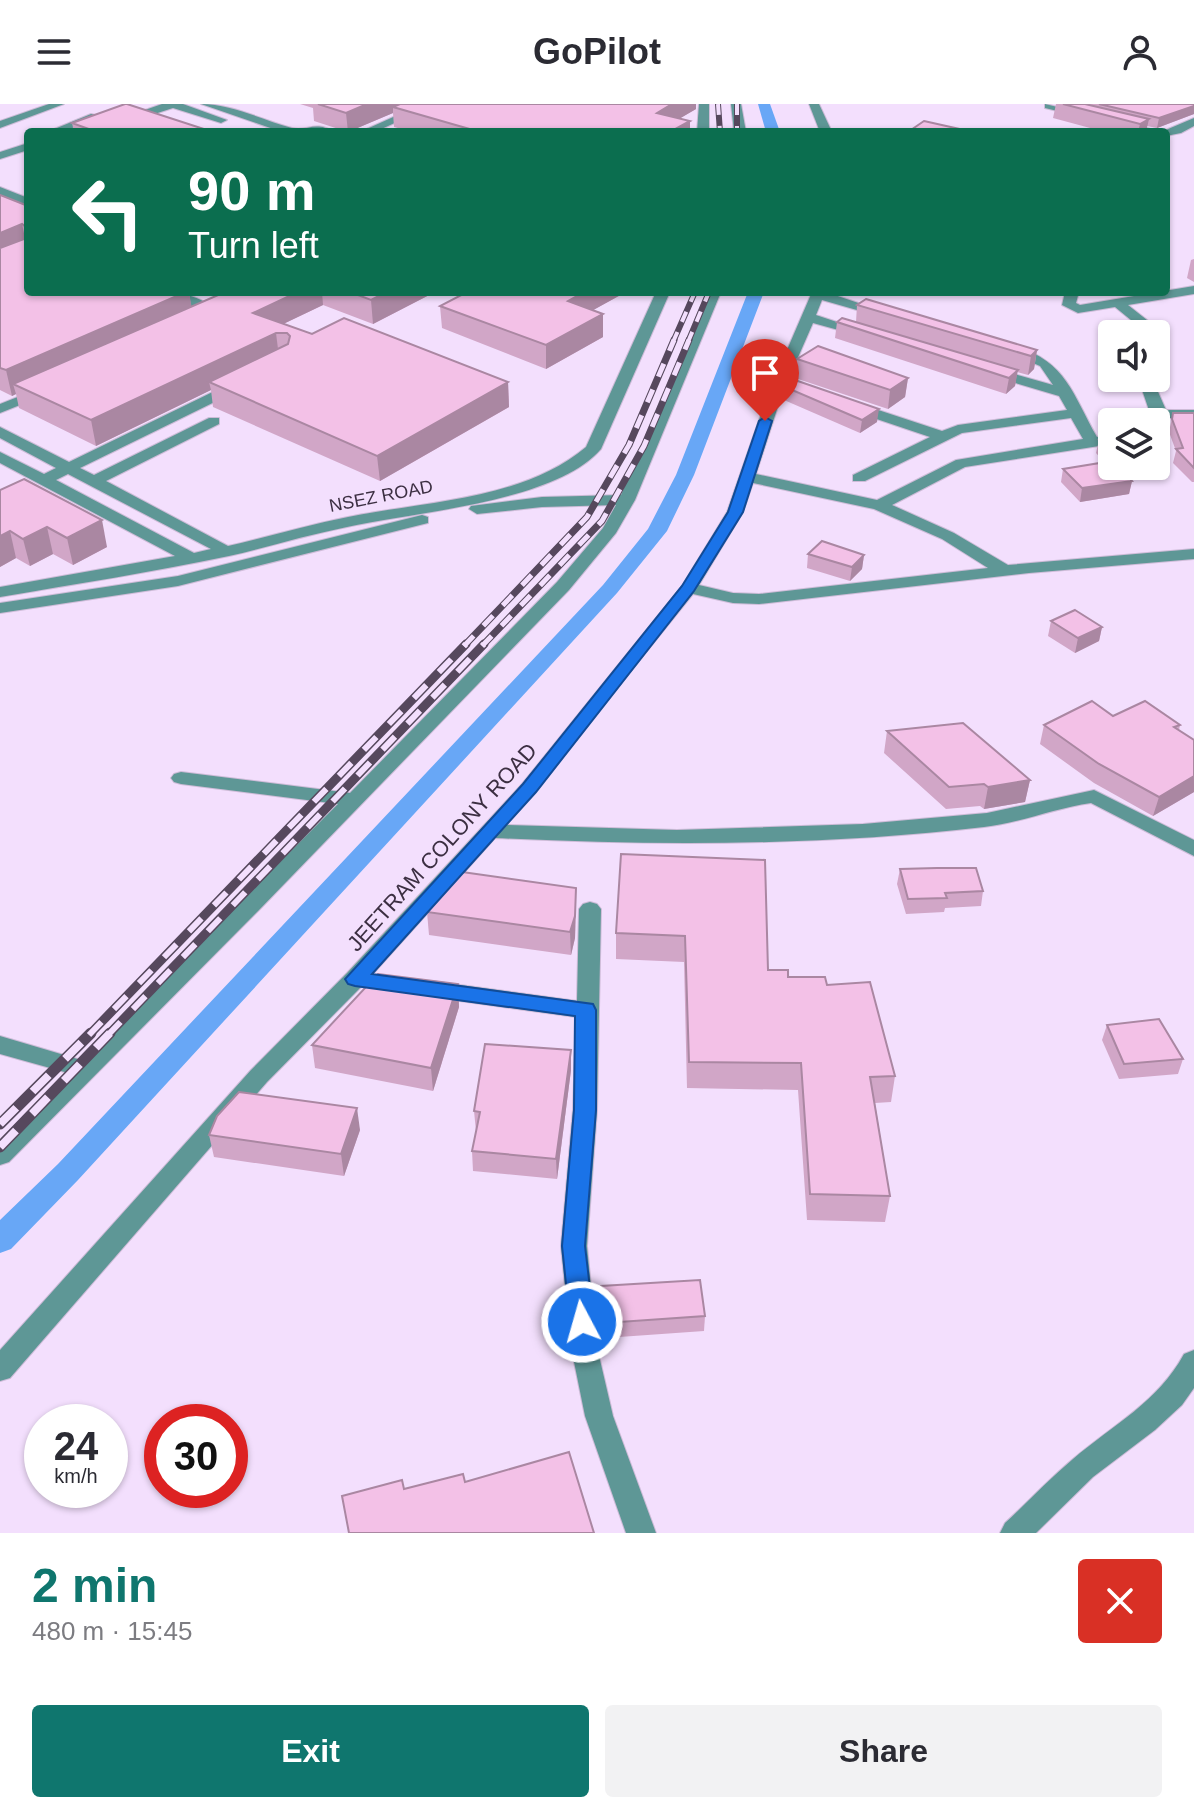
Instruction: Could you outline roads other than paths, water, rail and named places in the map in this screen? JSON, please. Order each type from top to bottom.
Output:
[{"type":"street","points":[[0,117],[36,104]]},
{"type":"street","points":[[0,125],[59,104]]},
{"type":"street","points":[[98,128],[172,104],[247,128]]},
{"type":"street","points":[[206,104],[281,128]]},
{"type":"street","points":[[375,128],[431,104]]},
{"type":"street","points":[[703,128],[704,104]]},
{"type":"street","points":[[736,104],[739,128]]},
{"type":"street","points":[[814,104],[824,128]]},
{"type":"street","points":[[1049,106],[1093,117]]},
{"type":"street","points":[[63,128],[94,116],[115,113],[130,116]]},
{"type":"street","points":[[146,114],[159,118]]},
{"type":"street","points":[[1108,121],[1139,128]]},
{"type":"street","points":[[1170,132],[1194,121]]},
{"type":"street","points":[[0,156],[24,147]]},
{"type":"street","points":[[0,191],[24,200]]},
{"type":"street","points":[[1170,294],[1194,290]]},
{"type":"street","points":[[179,296],[211,313],[191,325]]},
{"type":"street","name":"NSEZ ROAD","points":[[0,592],[226,551],[345,522],[510,490],[541,480],[589,454],[601,434],[661,296]]},
{"type":"street","points":[[0,1155],[563,586],[610,530],[627,500],[712,296]]},
{"type":"street","name":"JEETRAM COLONY ROAD","points":[[0,1369],[259,1076],[355,979],[490,831],[574,734],[689,588],[735,512],[787,384],[817,296]]},
{"type":"street","points":[[828,296],[903,319]]},
{"type":"street","points":[[1071,296],[1069,305],[1072,308],[1157,296]]},
{"type":"street","points":[[1118,303],[1139,320]]},
{"type":"street","points":[[808,317],[869,335]]},
{"type":"street","points":[[1004,347],[1045,363],[1067,394],[1092,442]]},
{"type":"street","points":[[975,366],[1067,394]]},
{"type":"street","points":[[44,480],[242,383]]},
{"type":"street","points":[[1,408],[47,389]]},
{"type":"street","points":[[838,401],[939,435]]},
{"type":"street","points":[[859,478],[939,435],[973,426],[1077,413]]},
{"type":"street","points":[[1170,415],[1193,416]]},
{"type":"street","points":[[96,480],[214,421]]},
{"type":"street","points":[[0,432],[226,551]]},
{"type":"street","points":[[879,505],[961,463],[1098,441]]},
{"type":"street","points":[[0,457],[191,558]]},
{"type":"street","points":[[747,477],[879,505],[926,525],[1005,571]]},
{"type":"street","points":[[0,608],[178,581],[443,515],[542,502],[627,500]]},
{"type":"street","points":[[689,588],[733,598],[759,599],[1005,571],[1194,554]]},
{"type":"street","points":[[181,778],[354,800]]},
{"type":"street","points":[[490,831],[590,837],[739,836],[991,819],[1094,796],[1194,849]]},
{"type":"street","points":[[590,909],[585,1010],[585,1110],[574,1246],[584,1347],[599,1416],[641,1533]]},
{"type":"street","points":[[355,979],[585,1010]]},
{"type":"street","points":[[0,1045],[29,1051],[85,1070]]},
{"type":"street","points":[[1015,1533],[1084,1467],[1169,1403],[1182,1387],[1194,1362]]},
{"type":"waterway","points":[[764,104],[772,128]]},
{"type":"waterway","points":[[0,1240],[68,1172],[610,589],[657,531],[685,475],[754,296]]},
{"type":"railway","points":[[718,104],[720,128]]},
{"type":"railway","points":[[737,104],[737,128]]},
{"type":"railway","points":[[673,342],[693,296]]},
{"type":"railway","points":[[688,342],[707,296]]},
{"type":"railway","points":[[464,646],[587,517],[629,445],[674,340]]},
{"type":"railway","points":[[482,646],[602,521],[644,446],[689,340]]},
{"type":"railway","points":[[89,1035],[466,644]]},
{"type":"railway","points":[[108,1035],[484,644]]},
{"type":"railway","points":[[0,1147],[110,1033]]},
{"type":"railway","points":[[0,1124],[89,1035]]}]
